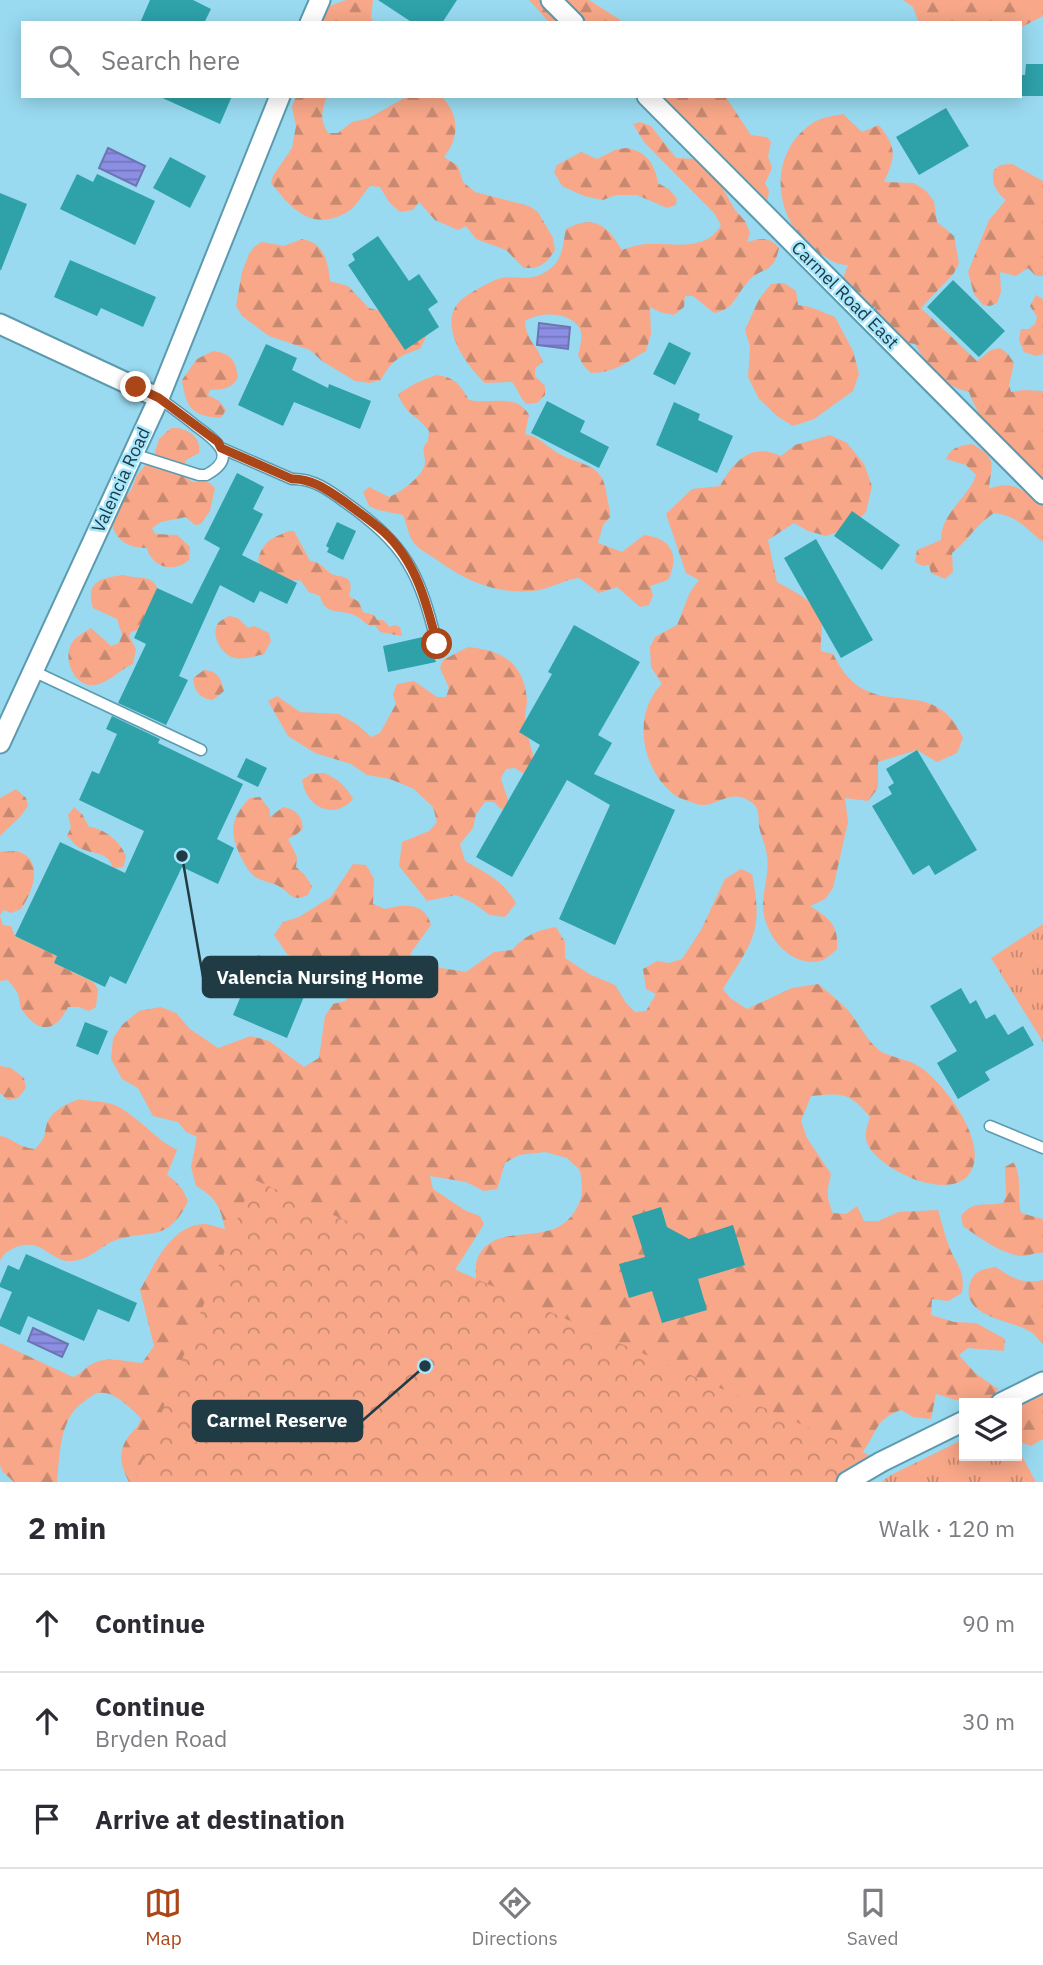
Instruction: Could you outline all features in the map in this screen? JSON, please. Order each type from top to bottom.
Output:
[{"type":"street","points":[[311,21],[320,0]]},
{"type":"street","points":[[551,0],[572,21]]},
{"type":"street","name":"Valencia Road","points":[[0,743],[159,398],[279,98]]},
{"type":"street","name":"Carmel Road East","points":[[649,98],[1043,494]]},
{"type":"street","points":[[0,324],[159,398]]},
{"type":"street","points":[[1010,1398],[1043,1382]]},
{"type":"street","points":[[847,1482],[959,1423]]},
{"type":"lane","points":[[133,454],[206,475],[220,464],[223,454],[218,442],[159,398]]},
{"type":"lane","points":[[221,448],[292,479],[302,478],[325,488],[385,532],[398,546],[414,572],[437,644]]},
{"type":"lane","points":[[33,671],[201,750]]},
{"type":"lane","points":[[990,1126],[1043,1147]]},
{"type":"green space","points":[[346,0],[373,0],[371,18],[373,21],[313,21],[324,8]]},
{"type":"green space","points":[[529,0],[589,0],[622,21],[548,21]]},
{"type":"green space","points":[[903,0],[1043,0],[1043,16],[1022,27],[1022,21],[918,21],[913,7]]},
{"type":"green space","points":[[295,98],[326,98],[322,115],[323,124],[328,133],[338,133],[352,122],[369,118],[404,98],[443,98],[449,105],[456,127],[453,142],[444,157],[458,166],[463,182],[475,192],[529,206],[538,212],[553,238],[555,250],[542,265],[524,268],[506,250],[476,239],[466,226],[458,230],[435,220],[419,202],[413,210],[400,212],[389,202],[380,187],[370,186],[352,209],[336,217],[324,220],[304,215],[287,202],[271,183],[292,148],[296,126],[292,107]]},
{"type":"green space","points":[[660,98],[726,98],[751,135],[767,137],[771,142],[768,156],[772,168],[765,183],[769,191],[767,203],[732,169],[707,139]]},
{"type":"green space","points":[[843,114],[862,132],[879,125],[893,152],[884,182],[914,183],[926,191],[934,201],[937,222],[954,236],[959,263],[954,273],[921,308],[977,361],[991,350],[1000,348],[1008,354],[1014,363],[1009,385],[1011,392],[1043,391],[1043,481],[991,431],[969,392],[950,385],[936,375],[915,344],[903,342],[878,320],[875,307],[867,307],[847,286],[843,278],[848,265],[836,263],[819,253],[803,240],[792,224],[784,206],[781,187],[782,168],[788,150],[800,134],[816,121]]},
{"type":"green space","points":[[640,122],[651,126],[676,158],[697,159],[712,169],[735,210],[745,221],[750,233],[747,242],[761,239],[772,241],[779,248],[776,257],[770,267],[751,278],[730,306],[720,311],[714,313],[693,296],[685,296],[684,307],[674,315],[650,307],[651,334],[646,351],[607,371],[591,373],[583,365],[578,355],[581,333],[579,327],[568,318],[545,315],[525,321],[530,339],[543,362],[535,368],[535,376],[545,386],[545,395],[537,403],[526,404],[512,382],[485,383],[462,355],[452,331],[452,320],[454,309],[462,299],[495,280],[508,277],[529,278],[551,268],[562,250],[566,229],[584,222],[592,222],[605,228],[622,250],[647,244],[683,245],[700,242],[708,239],[721,225],[714,213],[644,142],[633,124]]},
{"type":"green space","points":[[625,148],[632,149],[648,159],[658,183],[670,190],[677,199],[676,205],[667,208],[637,195],[616,195],[603,200],[584,196],[562,186],[554,172],[557,165],[581,152],[597,159]]},
{"type":"green space","points":[[1012,164],[1043,181],[1043,276],[1036,276],[1028,268],[1016,276],[1000,272],[1001,292],[997,303],[983,305],[974,294],[968,272],[989,220],[1006,200],[995,188],[993,171],[1000,165]]},
{"type":"green space","points":[[302,239],[315,244],[324,254],[330,281],[348,286],[369,308],[384,312],[427,335],[420,349],[397,360],[381,380],[369,383],[355,381],[322,361],[310,350],[269,336],[242,316],[236,306],[242,272],[255,246],[262,242],[284,246]]},
{"type":"green space","points":[[784,283],[796,291],[798,305],[835,317],[853,351],[859,374],[853,391],[814,419],[793,426],[777,416],[759,399],[748,377],[750,347],[745,330],[759,299],[771,284]]},
{"type":"green space","points":[[1036,295],[1043,299],[1043,354],[1036,356],[1024,352],[1019,340],[1021,329],[1029,329],[1035,324],[1037,317],[1030,306]]},
{"type":"green space","points":[[213,351],[232,359],[238,378],[229,387],[210,390],[208,395],[219,401],[226,410],[221,418],[203,415],[192,409],[188,404],[182,380],[197,359]]},
{"type":"green space","points":[[436,375],[456,382],[469,400],[510,401],[518,404],[529,415],[525,434],[588,466],[600,475],[604,482],[610,517],[603,525],[598,543],[622,552],[644,535],[667,544],[673,556],[672,571],[668,580],[650,586],[653,595],[649,605],[640,607],[617,587],[599,593],[579,578],[532,591],[506,590],[481,584],[459,574],[417,546],[403,515],[369,506],[363,492],[369,487],[389,497],[411,483],[424,467],[424,449],[429,431],[408,410],[398,394]]},
{"type":"green space","points":[[171,428],[192,434],[198,442],[199,453],[186,460],[181,473],[192,482],[208,482],[215,488],[210,511],[201,524],[195,525],[186,517],[161,522],[152,528],[155,534],[177,535],[190,547],[189,560],[170,567],[154,560],[147,548],[132,546],[121,540],[113,529],[110,514],[131,490],[137,475],[154,455],[159,439]]},
{"type":"green space","points":[[830,435],[847,443],[864,464],[872,486],[866,512],[849,528],[826,536],[808,531],[794,523],[768,540],[777,582],[806,600],[818,612],[822,628],[821,651],[833,654],[852,681],[880,695],[926,702],[940,708],[952,720],[963,738],[957,753],[937,762],[917,750],[878,762],[878,788],[868,801],[845,798],[848,822],[833,888],[825,899],[810,906],[831,923],[836,934],[837,949],[827,958],[810,962],[791,956],[783,950],[767,924],[763,908],[767,856],[756,807],[736,796],[703,805],[674,795],[661,782],[647,755],[644,724],[653,696],[662,684],[651,667],[650,647],[655,637],[677,625],[690,592],[699,580],[686,573],[666,514],[692,489],[720,486],[744,456],[761,451],[781,456],[795,445]]},
{"type":"green space","points":[[972,444],[990,458],[992,468],[989,489],[1005,485],[1018,488],[1043,505],[1043,542],[1015,520],[994,513],[952,553],[953,572],[945,579],[931,573],[929,565],[923,566],[915,562],[917,550],[941,540],[945,521],[972,484],[976,475],[966,465],[946,459],[956,448]]},
{"type":"green space","points":[[294,531],[310,561],[348,580],[351,588],[349,596],[359,602],[363,612],[374,615],[377,620],[383,620],[390,627],[400,627],[402,636],[380,632],[375,625],[370,626],[356,616],[326,607],[320,596],[309,592],[300,580],[289,581],[265,573],[258,560],[263,548],[273,538]]},
{"type":"green space","points":[[123,575],[151,580],[160,595],[143,628],[131,632],[129,636],[136,649],[133,664],[105,682],[88,685],[81,682],[72,670],[68,655],[70,648],[75,639],[91,628],[111,646],[119,643],[122,635],[117,619],[93,608],[91,592],[101,580]]},
{"type":"green space","points":[[229,616],[238,618],[248,628],[254,626],[269,633],[271,641],[264,654],[239,658],[230,656],[222,649],[216,638],[216,627]]},
{"type":"green space","points":[[468,647],[501,655],[516,668],[525,687],[527,730],[538,771],[527,776],[515,768],[506,769],[501,778],[510,810],[501,809],[494,802],[485,802],[476,814],[473,828],[460,844],[465,861],[500,883],[516,903],[505,917],[490,915],[456,895],[427,901],[399,866],[402,842],[429,831],[437,822],[433,807],[414,789],[390,779],[367,775],[351,764],[315,753],[288,736],[268,701],[277,696],[300,712],[339,714],[358,725],[371,737],[380,733],[396,704],[393,694],[397,684],[414,681],[437,697],[446,697],[449,688],[440,668],[443,660]]},
{"type":"green space","points":[[204,670],[216,674],[223,686],[224,691],[213,700],[198,694],[195,687],[193,678]]},
{"type":"green space","points":[[324,773],[341,783],[350,794],[353,799],[346,806],[330,810],[315,804],[309,797],[302,780],[311,774]]},
{"type":"green space","points":[[16,789],[26,798],[28,806],[0,836],[0,798]]},
{"type":"green space","points":[[260,797],[270,810],[270,817],[283,807],[295,811],[301,819],[303,828],[288,839],[297,857],[296,867],[312,886],[308,895],[296,898],[277,885],[257,878],[249,871],[239,853],[233,830],[236,817],[250,798]]},
{"type":"green space","points":[[74,807],[82,814],[89,827],[106,833],[121,847],[126,857],[123,867],[113,868],[104,856],[80,848],[67,836],[71,827],[68,815]]},
{"type":"green space","points":[[17,851],[31,861],[34,869],[32,885],[21,909],[11,913],[4,910],[0,915],[0,852]]},
{"type":"green space","points":[[353,864],[366,865],[374,879],[373,904],[385,909],[413,906],[424,912],[428,918],[431,925],[410,954],[423,965],[466,972],[494,952],[512,950],[531,934],[556,927],[565,942],[565,958],[589,974],[615,985],[635,1012],[646,1011],[656,994],[646,989],[643,969],[657,961],[669,963],[682,959],[701,930],[725,879],[741,869],[752,874],[756,923],[748,947],[723,989],[730,998],[747,1009],[792,988],[818,984],[847,1009],[875,1047],[915,1064],[930,1075],[951,1099],[969,1129],[975,1159],[971,1171],[962,1181],[949,1185],[916,1180],[885,1164],[867,1143],[870,1117],[857,1103],[844,1096],[811,1096],[801,1121],[807,1138],[831,1174],[828,1194],[833,1213],[846,1214],[857,1206],[864,1221],[878,1221],[899,1212],[938,1210],[948,1244],[963,1279],[963,1286],[962,1293],[948,1301],[932,1299],[931,1315],[954,1322],[976,1323],[1005,1339],[1004,1351],[968,1348],[959,1355],[975,1373],[998,1389],[993,1398],[959,1398],[959,1400],[936,1394],[931,1419],[913,1417],[901,1410],[886,1417],[860,1454],[816,1482],[129,1482],[121,1454],[128,1437],[141,1418],[116,1397],[99,1393],[76,1408],[70,1416],[62,1437],[57,1482],[14,1482],[2,1471],[0,1465],[0,1343],[73,1377],[98,1361],[142,1363],[154,1346],[140,1290],[164,1248],[172,1239],[192,1226],[206,1224],[225,1229],[216,1204],[196,1186],[191,1167],[197,1137],[186,1132],[178,1122],[153,1116],[138,1088],[122,1079],[111,1059],[113,1038],[123,1024],[139,1011],[161,1007],[176,1013],[190,1029],[218,1048],[251,1036],[269,1041],[304,1067],[319,1058],[325,1016],[333,1004],[345,1001],[353,992],[350,981],[324,981],[310,964],[287,954],[274,935],[283,922],[299,917],[331,897]],"holes":[[[545,1152],[567,1158],[580,1170],[581,1198],[572,1216],[545,1232],[500,1238],[488,1245],[477,1259],[476,1279],[455,1270],[484,1224],[480,1216],[466,1211],[433,1189],[430,1176],[466,1182],[484,1191],[497,1189],[505,1163],[519,1155]]]},
{"type":"green space","points":[[0,916],[3,925],[11,926],[15,936],[57,956],[54,963],[93,982],[98,989],[96,1007],[89,1011],[68,1007],[58,1022],[46,1027],[28,1018],[21,1008],[15,989],[8,980],[0,981]]},
{"type":"green space","points":[[1043,924],[1043,1042],[991,958]]},
{"type":"green space","points":[[0,1066],[11,1068],[24,1078],[26,1088],[18,1098],[8,1100],[0,1093]]},
{"type":"green space","points":[[79,1099],[108,1103],[121,1108],[177,1150],[167,1175],[180,1186],[188,1201],[181,1214],[166,1229],[116,1240],[78,1260],[65,1261],[33,1245],[25,1245],[9,1251],[0,1261],[0,1136],[35,1149],[43,1139],[52,1114]]},
{"type":"green space","points":[[1014,1162],[1018,1175],[1021,1213],[1043,1219],[1043,1253],[1023,1256],[1005,1252],[963,1226],[961,1216],[971,1207],[1003,1203],[1006,1196],[1005,1167]]},
{"type":"green space","points":[[253,1179],[881,1462],[847,1482],[134,1482]]},
{"type":"green space","points":[[996,1267],[1018,1280],[1043,1280],[1043,1344],[1031,1332],[990,1316],[973,1304],[969,1295],[974,1275]]},
{"type":"green space","points":[[1043,1393],[1043,1439],[1031,1446],[1022,1443],[1022,1400],[1031,1396],[1041,1396]]},
{"type":"green space","points":[[959,1441],[959,1461],[1022,1461],[1022,1456],[1036,1482],[881,1482]]},
{"type":"water","points":[[108,148],[145,166],[136,186],[99,168]]},
{"type":"water","points":[[539,323],[570,327],[568,349],[537,345]]},
{"type":"water","points":[[33,1328],[68,1344],[62,1357],[28,1341]]},
{"type":"building","points":[[150,0],[193,0],[211,9],[205,21],[141,21]]},
{"type":"building","points":[[378,0],[457,0],[443,21],[410,21]]},
{"type":"building","points":[[1026,64],[1043,64],[1043,96],[1022,96],[1022,75],[1025,75]]},
{"type":"building","points":[[162,98],[231,98],[220,124]]},
{"type":"building","points":[[946,108],[969,146],[919,175],[896,137]]},
{"type":"building","points":[[170,157],[206,176],[190,208],[153,188]]},
{"type":"building","points":[[77,174],[93,182],[97,174],[155,201],[135,245],[60,209]]},
{"type":"building","points":[[0,193],[27,204],[1,270],[0,270]]},
{"type":"building","points":[[378,236],[409,281],[419,274],[438,302],[428,309],[439,327],[405,350],[348,265],[355,260],[352,254]]},
{"type":"building","points":[[70,260],[156,297],[143,327],[101,308],[97,316],[54,297]]},
{"type":"building","points":[[953,280],[1005,331],[979,357],[927,307]]},
{"type":"building","points":[[669,342],[691,353],[675,385],[653,374]]},
{"type":"building","points":[[266,344],[297,358],[292,370],[328,388],[329,384],[371,401],[360,429],[294,402],[283,426],[238,405]]},
{"type":"building","points":[[547,401],[585,421],[580,432],[609,447],[599,468],[531,433]]},
{"type":"building","points":[[674,402],[700,414],[698,420],[733,436],[717,473],[656,445]]},
{"type":"building","points":[[237,473],[264,487],[253,509],[263,514],[242,555],[297,583],[287,604],[260,591],[254,603],[220,585],[179,676],[188,680],[166,725],[118,703],[146,644],[134,638],[157,588],[192,604],[220,548],[204,539]]},
{"type":"building","points":[[852,511],[900,545],[882,570],[834,536]]},
{"type":"building","points":[[337,522],[356,531],[343,560],[327,552],[329,548],[326,546]]},
{"type":"building","points":[[816,539],[873,640],[841,658],[784,558]]},
{"type":"building","points":[[574,625],[640,662],[598,735],[612,743],[594,774],[675,810],[615,945],[559,919],[610,805],[567,780],[512,877],[476,857],[540,745],[519,732],[552,674],[548,672]]},
{"type":"building","points":[[427,636],[436,662],[388,672],[383,646]]},
{"type":"building","points":[[112,716],[160,739],[158,743],[243,784],[217,839],[234,848],[218,884],[182,867],[126,984],[110,976],[105,987],[54,963],[57,956],[15,936],[60,842],[125,873],[144,831],[79,800],[92,771],[99,774],[117,734],[106,729]]},
{"type":"building","points":[[917,750],[977,850],[935,875],[929,865],[913,875],[872,806],[892,794],[888,787],[894,783],[886,769]]},
{"type":"building","points":[[246,758],[267,768],[258,787],[237,777]]},
{"type":"building","points":[[258,955],[312,977],[287,1038],[233,1015]]},
{"type":"building","points":[[961,988],[970,1004],[976,1000],[986,1019],[995,1014],[1008,1035],[1023,1026],[1034,1045],[985,1072],[990,1080],[958,1099],[937,1063],[957,1051],[930,1006]]},
{"type":"building","points":[[85,1022],[108,1031],[98,1055],[76,1046]]},
{"type":"building","points":[[661,1207],[667,1227],[689,1239],[733,1225],[745,1265],[698,1279],[707,1310],[662,1323],[652,1291],[629,1298],[619,1264],[645,1257],[632,1216]]},
{"type":"building","points":[[26,1254],[137,1303],[129,1322],[98,1309],[84,1341],[28,1316],[20,1335],[0,1326],[12,1292],[0,1287],[0,1284],[8,1265],[19,1270]]},
{"type":"place","name":"Valencia Nursing Home","points":[[182,856]]},
{"type":"place","name":"Carmel Reserve","points":[[425,1366]]},
{"type":"route","points":[[136,387],[159,398],[218,442],[221,448],[292,479],[302,478],[325,488],[371,520],[398,546],[414,572],[437,644]]}]
